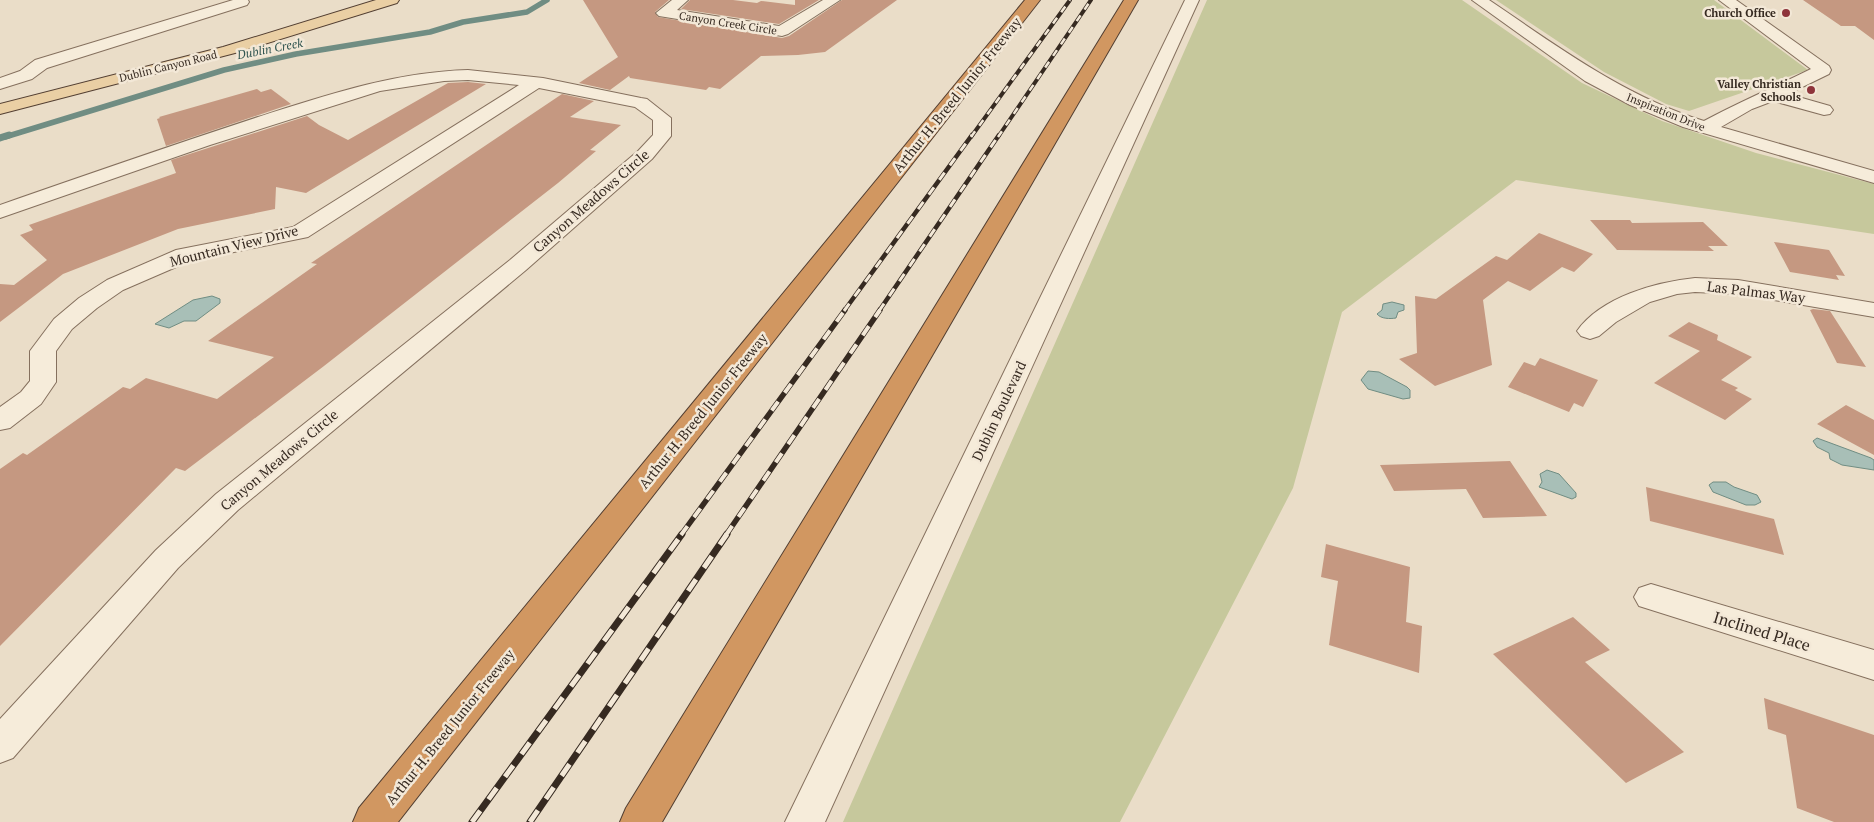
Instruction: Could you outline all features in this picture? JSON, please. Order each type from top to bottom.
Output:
[{"type":"highway","name":"Arthur H. Breed Junior Freeway","points":[[373,822],[1033,0]]},
{"type":"highway","points":[[640,822],[1131,0]]},
{"type":"main road","name":"Dublin Canyon Road","points":[[0,109],[229,50],[392,0]]},
{"type":"street","name":"Canyon Creek Circle","points":[[681,0],[664,13],[782,31],[834,0]]},
{"type":"street","name":"Dublin Boulevard","points":[[805,822],[1192,0]]},
{"type":"street","name":"Inspiration Drive","points":[[1479,0],[1604,85],[1654,109],[1794,156],[1874,177]]},
{"type":"street","points":[[1706,128],[1746,105],[1772,95],[1823,70],[1726,0]]},
{"type":"street","points":[[0,84],[26,75],[41,64],[46,50],[152,30],[242,2]]},
{"type":"street","points":[[8,64],[41,64]]},
{"type":"street","name":"Canyon Meadows Circle","points":[[0,212],[158,155],[341,97],[395,83],[443,76],[482,75],[641,103],[662,118],[662,136],[645,155],[518,265],[226,502],[167,558],[0,746]]},
{"type":"street","name":"Mountain View Drive","points":[[0,421],[31,398],[43,382],[43,351],[63,324],[114,285],[184,255],[300,232],[534,83]]},
{"type":"street","points":[[1772,95],[1824,110]]},
{"type":"street","name":"Las Palmas Way","points":[[1590,331],[1600,322],[1638,298],[1663,288],[1680,285],[1738,287],[1874,310]]},
{"type":"street","name":"Inclined Place","points":[[1651,597],[1874,665]]},
{"type":"green space","points":[[1207,0],[1462,0],[1582,83],[1662,121],[1756,153],[1874,184],[1874,234],[1516,180],[1342,312],[1293,488],[1120,822],[843,822]]},
{"type":"green space","points":[[1496,0],[1714,0],[1808,70],[1689,111],[1666,104],[1604,72]]},
{"type":"water","points":[[212,296],[220,299],[220,303],[196,321],[184,321],[169,328],[155,324],[193,300]]},
{"type":"water","points":[[1392,302],[1404,305],[1404,310],[1398,312],[1396,318],[1383,318],[1377,314],[1382,310],[1383,304]]},
{"type":"water","points":[[1368,371],[1379,372],[1407,387],[1410,390],[1410,398],[1403,399],[1368,389],[1361,380]]},
{"type":"water","points":[[1817,438],[1871,458],[1874,460],[1874,470],[1842,465],[1830,459],[1829,453],[1817,447],[1813,441]]},
{"type":"water","points":[[1547,470],[1559,474],[1576,493],[1576,497],[1572,499],[1539,487],[1542,482],[1540,474]]},
{"type":"water","points":[[1713,482],[1726,482],[1734,487],[1757,495],[1761,502],[1755,505],[1746,505],[1713,492],[1709,485]]},
{"type":"building","points":[[583,0],[669,0],[655,12],[658,17],[782,38],[789,36],[842,0],[897,0],[825,52],[761,56],[720,89],[709,87],[706,90],[630,78],[629,76],[610,90],[579,83],[618,57]]},
{"type":"building","points":[[690,0],[733,0],[757,3],[761,1],[795,5],[795,0],[819,0],[779,24],[681,9]]},
{"type":"building","points":[[1803,0],[1874,0],[1874,40],[1855,26],[1841,26]]},
{"type":"building","points":[[468,82],[486,84],[306,193],[276,187],[275,209],[178,229],[63,274],[0,322],[0,284],[14,285],[47,260],[20,235],[33,230],[29,225],[176,173],[171,160],[307,116],[319,125],[348,140],[448,83]]},
{"type":"building","points":[[257,89],[261,92],[271,89],[291,104],[166,146],[157,119],[159,117]]},
{"type":"building","points":[[562,94],[594,101],[570,117],[621,125],[590,150],[596,151],[558,183],[324,366],[185,471],[176,468],[0,646],[0,469],[23,453],[27,455],[123,387],[130,389],[146,378],[217,399],[274,357],[208,341],[317,264],[311,263]]},
{"type":"building","points":[[1590,220],[1630,220],[1632,223],[1703,222],[1728,246],[1708,246],[1714,251],[1617,250]]},
{"type":"building","points":[[1539,233],[1593,254],[1574,272],[1562,267],[1530,291],[1508,281],[1483,300],[1492,365],[1435,386],[1399,359],[1417,353],[1415,296],[1436,299],[1496,256],[1507,260]]},
{"type":"building","points":[[1774,242],[1829,250],[1845,276],[1836,275],[1839,280],[1790,272]]},
{"type":"building","points":[[1810,310],[1830,311],[1866,367],[1837,363]]},
{"type":"building","points":[[1689,322],[1718,335],[1717,340],[1752,357],[1721,380],[1738,388],[1735,390],[1752,399],[1725,420],[1654,383],[1700,351],[1668,336]]},
{"type":"building","points":[[1540,358],[1598,380],[1583,407],[1574,403],[1569,412],[1508,387],[1524,362],[1535,366]]},
{"type":"building","points":[[1846,405],[1874,420],[1874,455],[1817,424]]},
{"type":"building","points":[[1510,461],[1547,516],[1483,518],[1466,489],[1394,491],[1380,465]]},
{"type":"building","points":[[1646,487],[1774,519],[1784,555],[1650,521]]},
{"type":"building","points":[[1326,544],[1410,567],[1406,622],[1422,626],[1419,673],[1329,645],[1338,581],[1321,577]]},
{"type":"building","points":[[1573,617],[1610,650],[1585,662],[1684,752],[1626,783],[1493,654]]},
{"type":"building","points":[[1764,698],[1874,735],[1874,822],[1834,822],[1797,808],[1786,735],[1768,729]]},
{"type":"waterway","name":"Dublin Creek","points":[[5,137],[224,70],[296,54],[430,32],[463,22],[527,12],[547,0]]},
{"type":"waterway","name":"Dublin Creek","points":[[0,138],[9,135]]},
{"type":"railway","points":[[971,137],[1070,0]]},
{"type":"railway","points":[[998,137],[1091,0]]},
{"type":"railway","points":[[844,311],[972,135]]},
{"type":"railway","points":[[879,311],[999,135]]},
{"type":"railway","points":[[681,535],[845,310]]},
{"type":"railway","points":[[726,535],[880,310]]},
{"type":"railway","points":[[472,822],[682,534]]},
{"type":"railway","points":[[530,822],[727,534]]},
{"type":"place","name":"Church Office","points":[[1786,13]]},
{"type":"place","name":"Valley Christian Schools","points":[[1811,90]]}]
